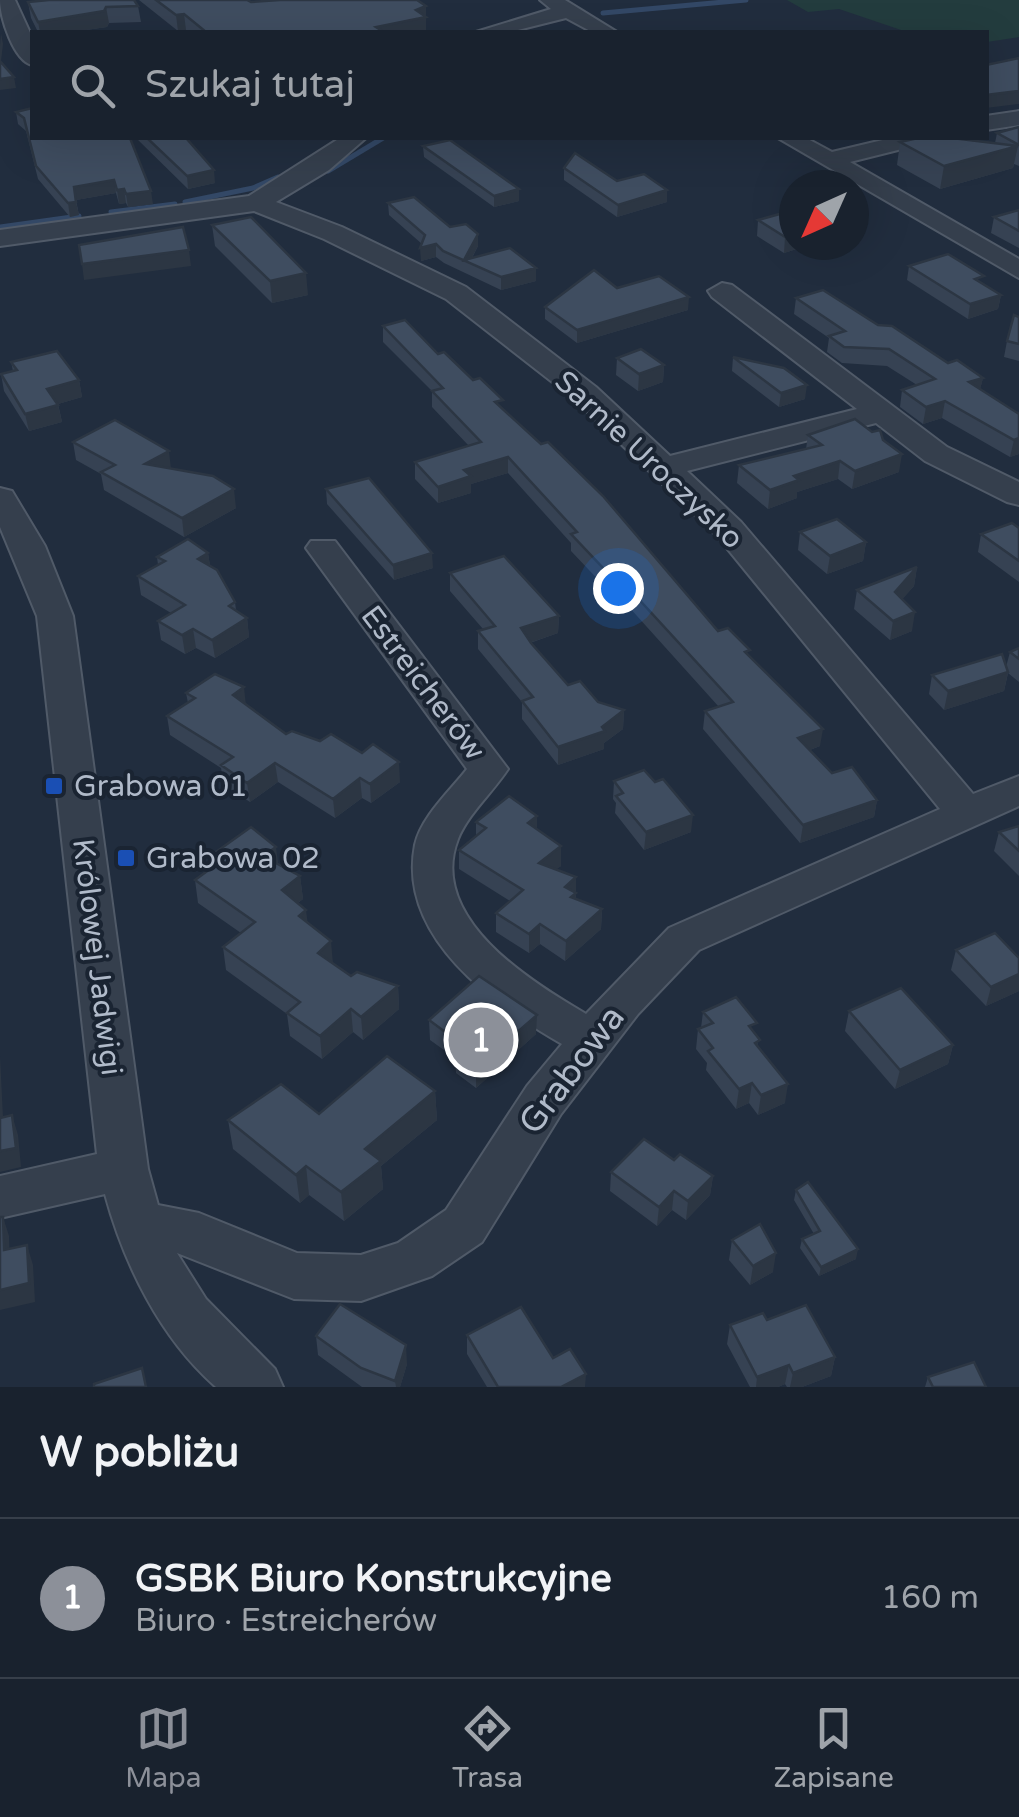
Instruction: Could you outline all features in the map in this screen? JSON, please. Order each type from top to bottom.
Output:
[{"type":"street","points":[[4,0],[30,55]]},
{"type":"street","points":[[493,30],[559,6],[602,30]]},
{"type":"street","points":[[989,122],[1019,118]]},
{"type":"street","points":[[0,238],[256,204],[320,165],[351,140]]},
{"type":"street","points":[[794,140],[1019,270]]},
{"type":"street","points":[[829,160],[910,140]]},
{"type":"street","name":"Sarnie Uroczysko","points":[[256,204],[333,234],[456,293],[585,393],[729,529],[966,812]]},
{"type":"street","points":[[722,291],[936,454],[1019,495]]},
{"type":"street","points":[[666,467],[881,412]]},
{"type":"street","name":"Królowej Jadwigi","points":[[0,498],[28,546],[56,616],[123,1169],[138,1223],[177,1306],[222,1358],[256,1387]]},
{"type":"street","name":"Estreicherów","points":[[322,548],[488,769],[436,841],[434,892],[462,944],[516,990],[592,1039]]},
{"type":"street","name":"Grabowa","points":[[138,1223],[199,1235],[272,1270],[294,1276],[361,1278],[402,1265],[464,1226],[544,1100],[592,1039],[650,972],[697,932],[1019,790]]},
{"type":"street","points":[[0,1197],[123,1169]]},
{"type":"green space","points":[[787,0],[1019,0],[1019,37],[989,42],[989,30],[901,30],[839,9],[808,12]]},
{"type":"building","points":[[134,0],[138,6],[106,7],[104,11],[38,22],[28,2]]},
{"type":"building","points":[[156,0],[417,0],[426,6],[416,10],[426,17],[376,27],[381,30],[204,30],[184,14],[176,15]]},
{"type":"building","points":[[1019,58],[1019,91],[989,95],[989,64]]},
{"type":"building","points":[[0,61],[14,77],[0,79]]},
{"type":"building","points":[[30,108],[30,140],[131,140],[151,191],[126,194],[124,189],[117,190],[114,180],[74,187],[76,202],[68,203],[36,166],[24,118],[16,112]]},
{"type":"building","points":[[1019,127],[1019,145],[997,133]]},
{"type":"building","points":[[149,140],[188,140],[214,170],[187,176]]},
{"type":"building","points":[[450,140],[519,189],[494,196],[423,146]]},
{"type":"building","points":[[968,140],[1018,146],[944,166],[900,142]]},
{"type":"building","points":[[575,153],[617,181],[644,174],[667,190],[618,205],[564,168]]},
{"type":"building","points":[[414,197],[450,227],[466,224],[478,234],[464,260],[510,248],[536,268],[501,277],[443,251],[436,244],[420,248],[425,235],[388,203]]},
{"type":"building","points":[[1019,210],[1019,231],[994,217]]},
{"type":"building","points":[[779,214],[779,233],[758,220]]},
{"type":"building","points":[[251,217],[306,273],[270,281],[212,225]]},
{"type":"building","points":[[183,227],[189,250],[82,264],[79,245]]},
{"type":"building","points":[[948,254],[984,276],[975,279],[1001,295],[970,304],[909,266]]},
{"type":"building","points":[[594,270],[617,288],[659,276],[689,297],[577,330],[545,307]]},
{"type":"building","points":[[823,290],[878,325],[892,326],[948,363],[957,360],[983,378],[969,382],[1019,414],[1019,438],[1014,440],[945,401],[926,407],[902,390],[935,379],[889,349],[844,347],[829,336],[845,331],[796,298]]},
{"type":"building","points":[[1014,315],[1019,317],[1019,344],[1007,341]]},
{"type":"building","points":[[405,320],[438,354],[444,352],[473,380],[480,378],[503,400],[495,402],[541,444],[548,442],[603,496],[718,631],[728,628],[750,650],[745,652],[823,729],[798,738],[832,773],[852,767],[877,800],[803,825],[705,711],[733,702],[611,569],[606,571],[571,534],[577,532],[508,457],[464,470],[471,476],[438,487],[415,462],[481,442],[432,391],[443,388],[383,326]]},
{"type":"building","points":[[641,349],[664,365],[639,374],[617,358]]},
{"type":"building","points":[[57,351],[79,380],[47,389],[58,405],[25,414],[1,374],[17,370],[11,362]]},
{"type":"building","points":[[733,357],[784,368],[807,385],[781,393]]},
{"type":"building","points":[[855,419],[872,432],[880,430],[883,440],[902,454],[855,471],[840,461],[794,476],[799,480],[770,490],[739,465],[822,445],[808,435]]},
{"type":"building","points":[[115,420],[169,451],[145,464],[213,476],[234,489],[182,518],[101,472],[115,465],[73,442]]},
{"type":"building","points":[[369,478],[432,553],[393,565],[326,489]]},
{"type":"building","points":[[837,519],[866,542],[830,556],[800,532]]},
{"type":"building","points":[[1012,523],[1019,528],[1019,561],[981,534]]},
{"type":"building","points":[[188,539],[208,553],[198,559],[217,570],[235,602],[229,606],[247,618],[212,640],[193,629],[182,635],[158,621],[185,605],[138,576],[165,561],[157,557]]},
{"type":"building","points":[[504,556],[559,616],[521,628],[531,643],[568,685],[580,681],[598,702],[624,710],[602,727],[605,731],[558,747],[522,701],[533,697],[478,631],[495,626],[450,573]]},
{"type":"building","points":[[917,567],[895,592],[915,612],[893,621],[857,590]]},
{"type":"building","points":[[1002,654],[1008,672],[948,691],[932,675]]},
{"type":"building","points":[[215,674],[244,687],[233,695],[286,734],[292,731],[320,741],[331,734],[362,753],[373,744],[399,762],[370,784],[360,778],[333,799],[275,763],[247,783],[221,765],[233,757],[167,716],[195,698],[186,693]]},
{"type":"building","points":[[644,770],[655,782],[663,779],[693,815],[646,832],[616,796],[623,793],[614,781]]},
{"type":"building","points":[[509,796],[537,816],[528,823],[561,846],[539,863],[576,877],[565,887],[576,893],[571,897],[602,909],[566,941],[540,924],[529,934],[496,913],[523,890],[459,850],[486,828],[476,822]]},
{"type":"building","points":[[1019,826],[1019,851],[999,832]]},
{"type":"building","points":[[251,827],[276,847],[266,854],[274,862],[300,876],[282,890],[306,910],[299,916],[331,941],[318,953],[351,976],[357,972],[398,986],[361,1017],[351,1009],[320,1036],[287,1013],[300,1002],[223,947],[255,922],[195,880],[225,858],[216,852]]},
{"type":"building","points":[[995,933],[1019,958],[1019,974],[991,987],[956,950]]},
{"type":"building","points":[[479,976],[537,1015],[476,1068],[455,1054],[464,1046],[429,1020]]},
{"type":"building","points":[[901,988],[953,1045],[900,1070],[849,1011]]},
{"type":"building","points":[[736,997],[757,1023],[749,1026],[760,1040],[755,1043],[788,1084],[761,1095],[752,1083],[739,1089],[708,1051],[713,1048],[698,1029],[713,1023],[703,1012]]},
{"type":"building","points":[[387,1056],[435,1091],[365,1149],[381,1161],[341,1192],[306,1166],[296,1175],[228,1120],[281,1084],[319,1114]]},
{"type":"building","points":[[12,1115],[16,1148],[0,1151],[0,1118]]},
{"type":"building","points":[[644,1139],[674,1160],[680,1154],[713,1176],[688,1201],[674,1191],[659,1207],[611,1172]]},
{"type":"building","points":[[808,1182],[858,1249],[821,1267],[802,1239],[820,1231],[796,1190]]},
{"type":"building","points":[[0,1217],[4,1250],[27,1245],[29,1283],[0,1290]]},
{"type":"building","points":[[760,1224],[776,1253],[753,1266],[732,1240]]},
{"type":"building","points":[[340,1304],[406,1345],[395,1381],[361,1368],[316,1336]]},
{"type":"building","points":[[806,1305],[835,1357],[793,1373],[789,1365],[757,1377],[730,1325],[763,1313],[767,1320]]},
{"type":"building","points":[[521,1307],[553,1358],[570,1349],[586,1374],[561,1387],[498,1387],[467,1335]]},
{"type":"building","points":[[974,1362],[986,1387],[933,1387],[928,1377]]},
{"type":"building","points":[[142,1368],[146,1387],[94,1387],[94,1384]]},
{"type":"waterway","points":[[603,13],[746,0]]},
{"type":"waterway","points":[[328,171],[380,140]]},
{"type":"waterway","points":[[185,202],[253,188],[278,177]]},
{"type":"waterway","points":[[111,212],[175,204]]},
{"type":"waterway","points":[[0,227],[79,216]]},
{"type":"place","name":"Grabowa 01","points":[[54,786]]},
{"type":"place","name":"Grabowa 02","points":[[126,858]]},
{"type":"place","name":"GSBK Biuro Konstrukcyjne","points":[[481,1040]]}]
